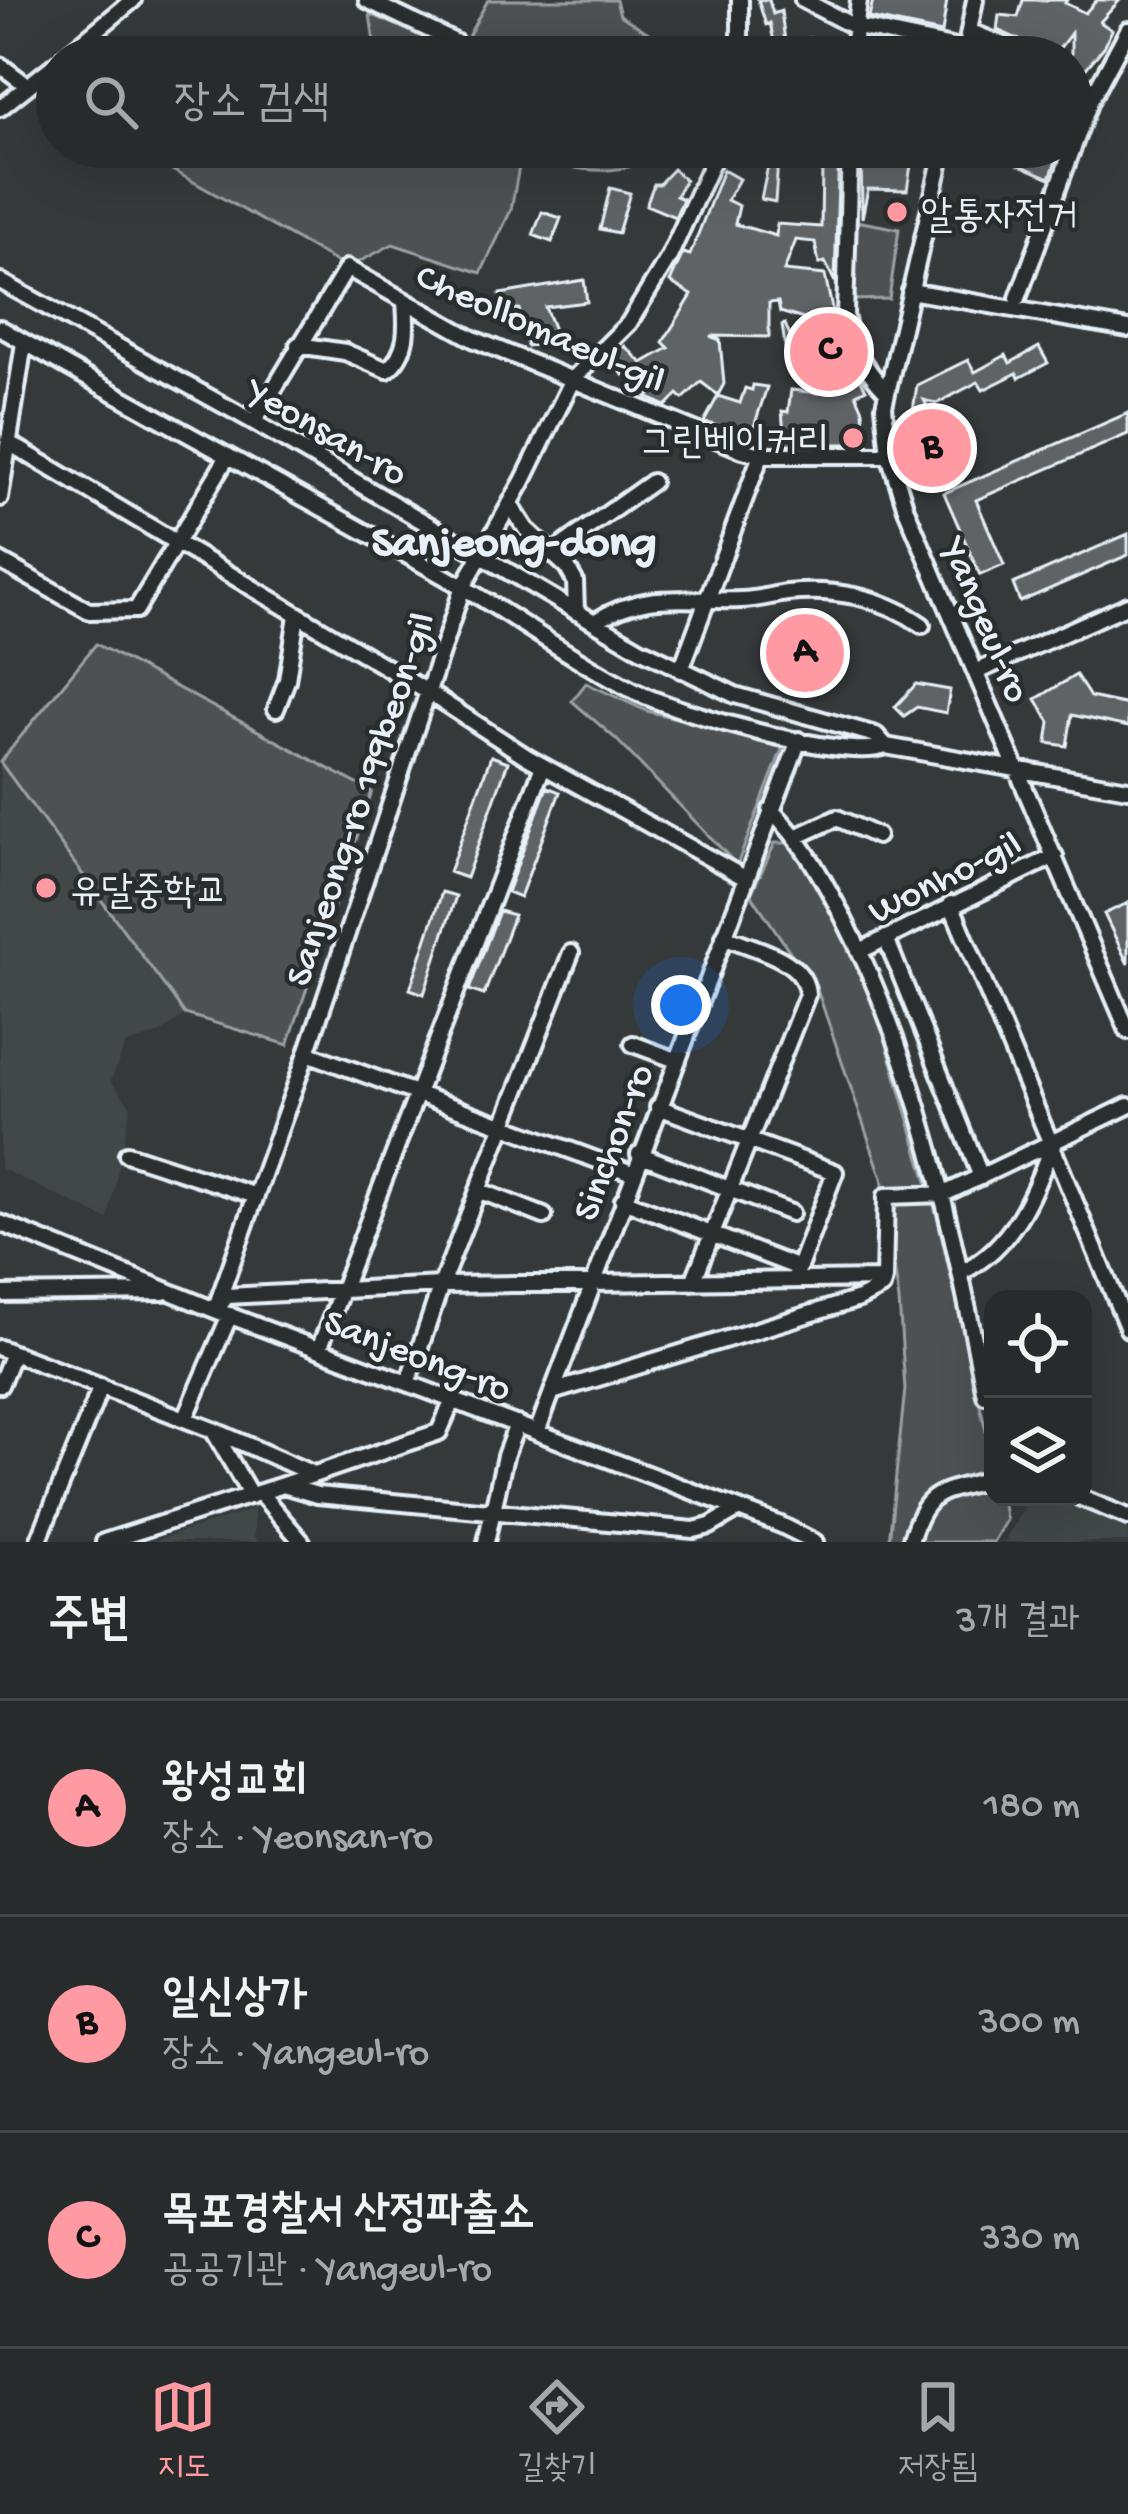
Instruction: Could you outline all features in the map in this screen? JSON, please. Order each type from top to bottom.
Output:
[{"type":"street","points":[[89,36],[133,0]]},
{"type":"street","points":[[367,0],[442,36]]},
{"type":"street","points":[[740,0],[740,36]]},
{"type":"street","points":[[803,0],[853,26],[894,36]]},
{"type":"street","points":[[853,36],[859,0]]},
{"type":"street","points":[[968,36],[975,0]]},
{"type":"street","points":[[1092,99],[1128,30]]},
{"type":"street","points":[[969,31],[981,36]]},
{"type":"street","points":[[0,65],[28,86]]},
{"type":"street","points":[[0,108],[36,80]]},
{"type":"street","name":"Sanjeong-ro 199beon-gil","points":[[184,1419],[463,587],[573,379],[629,323],[669,257],[709,168]]},
{"type":"street","points":[[849,168],[845,315],[863,367],[887,392]]},
{"type":"street","name":"Yangeul-ro","points":[[939,168],[887,392],[884,424],[889,455],[906,509],[1128,1031]]},
{"type":"street","points":[[1018,298],[1066,168]]},
{"type":"street","name":"Cheollomaeul-gil","points":[[254,422],[346,268],[473,339],[761,455],[889,455]]},
{"type":"street","name":"Yeonsan-ro","points":[[0,281],[681,670],[735,695],[876,735],[886,746]]},
{"type":"street","points":[[910,291],[1128,329]]},
{"type":"street","points":[[298,345],[345,352],[386,370],[398,358],[409,328],[405,302]]},
{"type":"street","name":"Yeonsan-ro","points":[[0,328],[463,587],[634,691],[713,720],[799,740],[871,752],[886,746],[1128,789]]},
{"type":"street","points":[[0,498],[25,343]]},
{"type":"street","points":[[9,443],[426,691],[543,766],[746,878]]},
{"type":"street","points":[[681,670],[761,455]]},
{"type":"street","points":[[0,561],[89,611],[136,610],[228,456]]},
{"type":"street","points":[[552,553],[652,482]]},
{"type":"street","points":[[510,504],[526,529],[574,581],[577,612]]},
{"type":"street","points":[[594,622],[635,601],[846,593],[880,601],[922,626]]},
{"type":"street","points":[[976,672],[1128,605]]},
{"type":"street","points":[[276,709],[287,680],[297,615]]},
{"type":"street","name":"Sinchon-ro","points":[[537,1432],[799,740]]},
{"type":"street","points":[[319,1349],[543,766]]},
{"type":"street","points":[[771,810],[796,837],[860,951],[886,1014],[944,1194],[984,1390]]},
{"type":"street","points":[[796,837],[836,818],[877,836]]},
{"type":"street","name":"Wonho-gil","points":[[860,951],[1055,856]]},
{"type":"street","points":[[952,904],[1128,1329]]},
{"type":"street","points":[[693,1282],[807,995],[807,981],[796,967],[724,936]]},
{"type":"street","points":[[886,938],[981,1177]]},
{"type":"street","points":[[408,1383],[441,1285],[571,953]]},
{"type":"street","points":[[633,1044],[676,1060]]},
{"type":"street","points":[[307,1053],[632,1173]]},
{"type":"street","points":[[552,1393],[877,1291],[884,1279],[886,1196],[944,1194],[1128,1106]]},
{"type":"street","points":[[658,1107],[835,1172],[797,1274]]},
{"type":"street","points":[[962,1272],[989,1256],[1010,1234],[1052,1144]]},
{"type":"street","points":[[127,1154],[256,1196]]},
{"type":"street","points":[[639,1154],[791,1213]]},
{"type":"street","points":[[478,1190],[544,1216]]},
{"type":"street","points":[[622,1200],[712,1234],[797,1274]]},
{"type":"street","name":"Sanjeong-ro","points":[[0,1223],[815,1542]]},
{"type":"street","points":[[223,1312],[227,1296],[342,1288],[592,1286],[797,1274],[884,1279]]},
{"type":"street","points":[[0,1294],[172,1292]]},
{"type":"street","points":[[0,1385],[6,1350],[313,1474]]},
{"type":"street","points":[[38,1542],[101,1386]]},
{"type":"street","points":[[104,1542],[439,1432],[453,1400]]},
{"type":"street","points":[[486,1542],[517,1424]]},
{"type":"street","points":[[213,1430],[256,1495],[302,1542]]},
{"type":"street","points":[[910,1542],[917,1514],[933,1497],[984,1481]]},
{"type":"street","points":[[284,1485],[317,1495],[694,1530],[739,1509]]},
{"type":"street","points":[[1092,1502],[1128,1517]]},
{"type":"shaded area","points":[[488,0],[616,0],[620,15],[654,36],[468,36]]},
{"type":"shaded area","points":[[370,14],[424,36],[373,36]]},
{"type":"shaded area","points":[[169,168],[519,168],[511,210],[481,273],[393,244],[347,268]]},
{"type":"shaded area","points":[[851,220],[899,229],[889,299],[852,300]]},
{"type":"shaded area","points":[[96,644],[372,792],[288,1045],[185,1014],[0,762]]},
{"type":"shaded area","points":[[586,683],[647,711],[784,744],[737,865],[616,739],[572,701]]},
{"type":"shaded area","name":"유달중학교","points":[[0,762],[185,1014],[161,1033],[125,1045],[111,1081],[131,1106],[108,1220],[0,1168]]},
{"type":"shaded area","points":[[775,843],[794,843],[850,947],[880,1021],[937,1216],[984,1422],[984,1506],[1003,1506],[1006,1520],[993,1542],[889,1542],[905,1389],[882,1178],[813,978],[751,894]]},
{"type":"shaded area","points":[[1025,1506],[1075,1506],[1128,1526],[1128,1542],[1004,1542]]},
{"type":"shaded area","points":[[254,1509],[258,1542],[150,1542]]},
{"type":"building","points":[[758,0],[769,0],[773,14],[781,11],[784,36],[773,36],[770,23],[766,25]]},
{"type":"building","points":[[873,0],[947,0],[942,33],[869,18]]},
{"type":"building","points":[[1023,0],[1067,0],[1065,3],[1085,13],[1097,0],[1120,0],[1100,22],[1112,30],[1092,61],[1092,36],[1011,36],[997,30],[999,15],[1018,17]]},
{"type":"building","points":[[768,168],[777,168],[775,202],[761,199]]},
{"type":"building","points":[[822,168],[838,168],[835,282],[825,262],[819,264],[815,242],[796,240],[784,271],[825,275],[844,366],[852,365],[866,389],[856,394],[863,410],[865,444],[785,444],[782,411],[788,412],[791,390],[818,393],[807,368],[789,372],[782,325],[798,354],[814,349],[817,323],[780,312],[778,302],[769,303],[769,337],[710,336],[720,340],[724,384],[718,395],[701,382],[683,399],[678,394],[666,406],[647,397],[651,394],[630,370],[623,375],[612,359],[625,346],[642,363],[669,348],[663,342],[692,295],[670,282],[683,253],[690,255],[723,170],[739,179],[727,200],[739,206],[735,224],[776,236],[777,224],[821,227]]},
{"type":"building","points":[[861,168],[911,168],[907,190],[868,189],[862,218]]},
{"type":"building","points":[[1026,168],[1054,168],[1050,178]]},
{"type":"building","points":[[673,169],[685,180],[676,196],[683,199],[675,217],[646,205],[654,184]]},
{"type":"building","points":[[610,188],[630,193],[618,233],[600,229]]},
{"type":"building","points":[[542,212],[561,218],[552,242],[533,235]]},
{"type":"building","points":[[584,280],[587,302],[545,307],[559,343],[527,346],[519,309],[502,310],[500,294]]},
{"type":"building","points":[[1039,347],[1048,363],[1019,378],[1017,373],[983,390],[978,382],[936,404],[924,400],[937,428],[947,432],[956,460],[921,475],[911,451],[914,428],[910,429],[917,385],[968,360],[975,372],[1006,355],[1010,363]]},
{"type":"building","points":[[753,385],[767,387],[751,436],[704,422],[718,396],[740,403],[745,388],[752,390]]},
{"type":"building","points":[[1128,413],[1128,434],[976,500],[1004,565],[980,575],[944,493]]},
{"type":"building","points":[[1128,534],[1128,555],[1020,602],[1013,584]]},
{"type":"building","points":[[807,622],[825,631],[809,688],[780,675]]},
{"type":"building","points":[[1076,675],[1090,697],[1128,705],[1128,727],[1072,715],[1067,746],[1047,743],[1050,722],[1036,699]]},
{"type":"building","points":[[916,684],[950,690],[946,713],[917,707],[904,716],[895,707]]},
{"type":"building","points":[[491,756],[508,762],[466,878],[449,872]]},
{"type":"building","points":[[547,787],[560,792],[520,897],[507,892]]},
{"type":"building","points":[[442,892],[456,896],[424,994],[410,989]]},
{"type":"building","points":[[1128,903],[1128,964],[1104,914]]},
{"type":"building","points":[[499,911],[514,915],[484,995],[469,990]]},
{"type":"place","name":"알통자전거","points":[[897,212]]},
{"type":"place","name":"목포경찰서 산정파출소","points":[[829,352]]},
{"type":"place","name":"그린베이커리","points":[[853,438]]},
{"type":"place","name":"일신상가","points":[[932,448]]},
{"type":"place","name":"왕성교회","points":[[805,653]]},
{"type":"place","name":"유달중학교","points":[[46,888]]},
{"type":"district","name":"Sanjeong-dong","points":[[514,538]]}]
